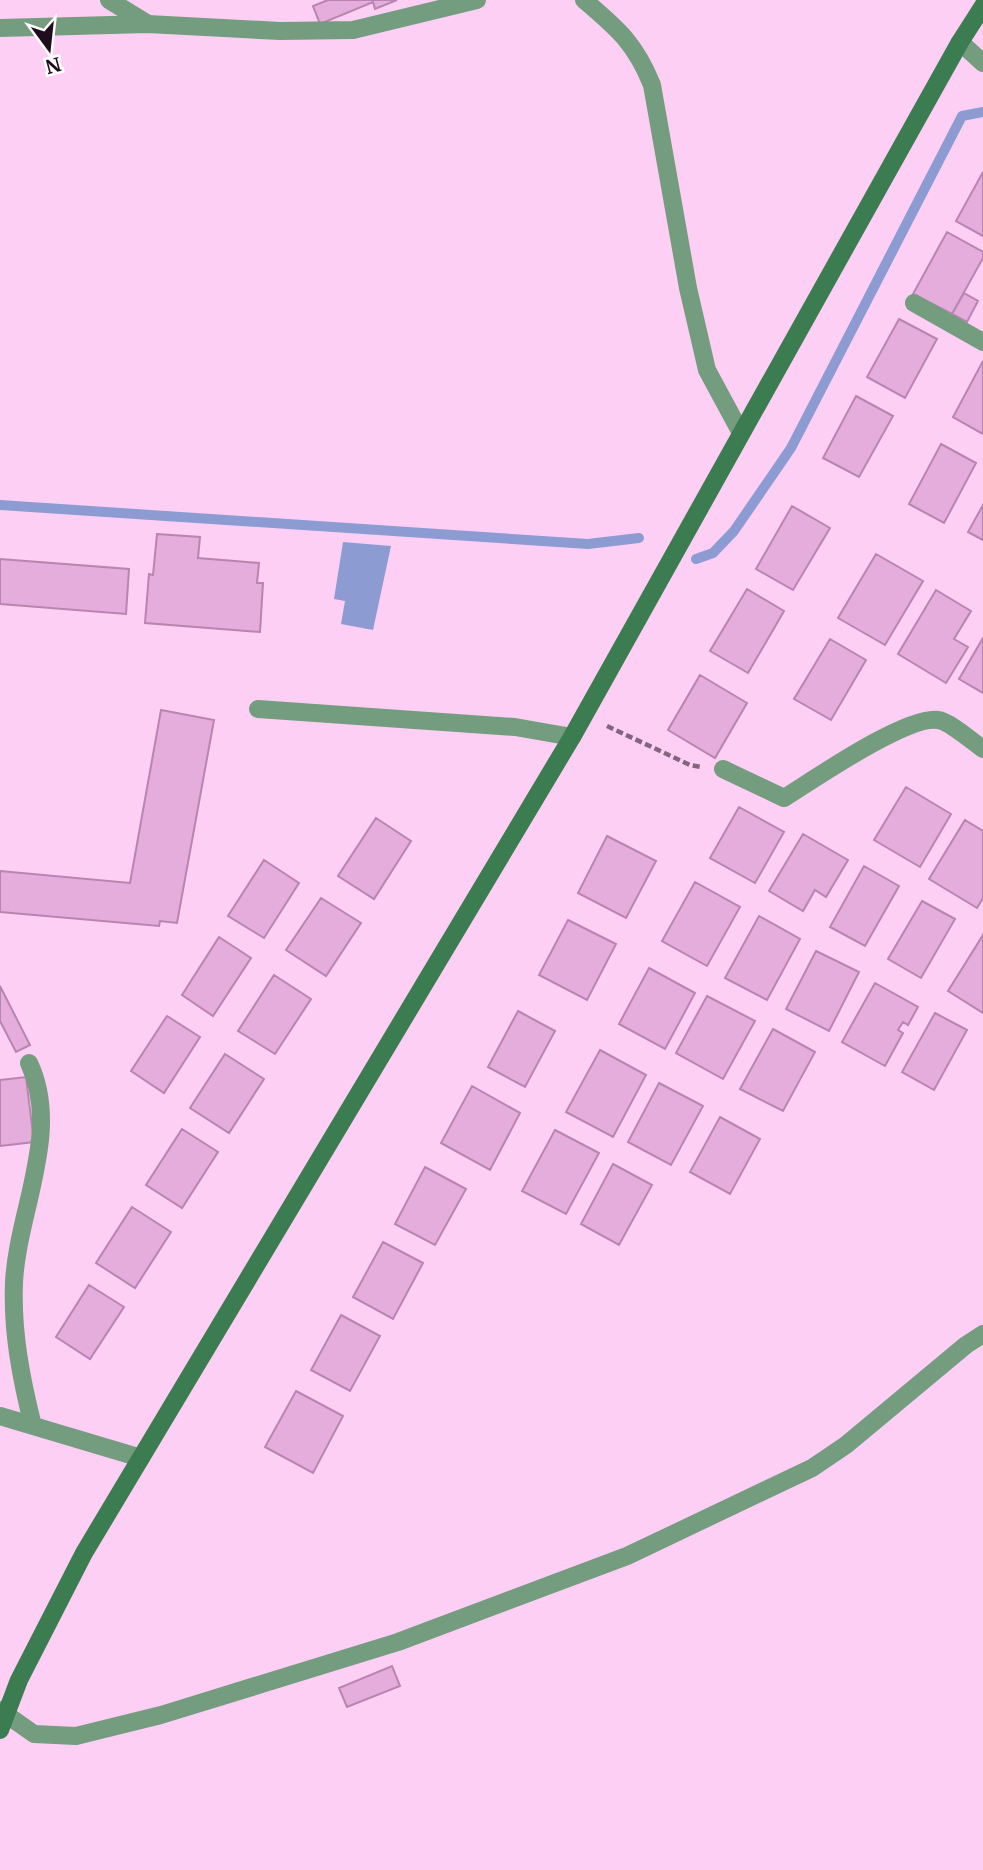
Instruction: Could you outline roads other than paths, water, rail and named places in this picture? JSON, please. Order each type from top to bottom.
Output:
[{"type":"street","points":[[109,0],[148,24]]},
{"type":"street","points":[[0,28],[148,24],[280,31],[353,30],[477,0]]},
{"type":"street","points":[[584,0],[621,30],[640,57],[652,85],[688,288],[707,370],[741,433]]},
{"type":"street","points":[[983,6],[960,42],[572,737],[85,1553],[2,1718],[34,1734],[76,1736],[125,1724],[398,1642],[627,1556],[812,1468],[846,1445],[966,1345],[983,1334]]},
{"type":"street","points":[[960,42],[983,63]]},
{"type":"street","points":[[914,303],[983,342]]},
{"type":"street","points":[[258,709],[515,727],[572,737]]},
{"type":"street","points":[[723,769],[784,798],[869,745],[921,720],[940,719],[983,749]]},
{"type":"street","points":[[29,1063],[37,1080],[39,1146],[21,1226],[14,1281],[14,1323],[19,1368],[33,1426]]},
{"type":"street","points":[[0,1416],[141,1458]]},
{"type":"water","points":[[343,542],[391,546],[373,630],[341,624],[345,601],[334,599]]},
{"type":"waterway","points":[[696,559],[713,553],[734,531],[791,448],[962,116],[983,112]]},
{"type":"waterway","points":[[0,505],[588,544],[639,538]]}]
